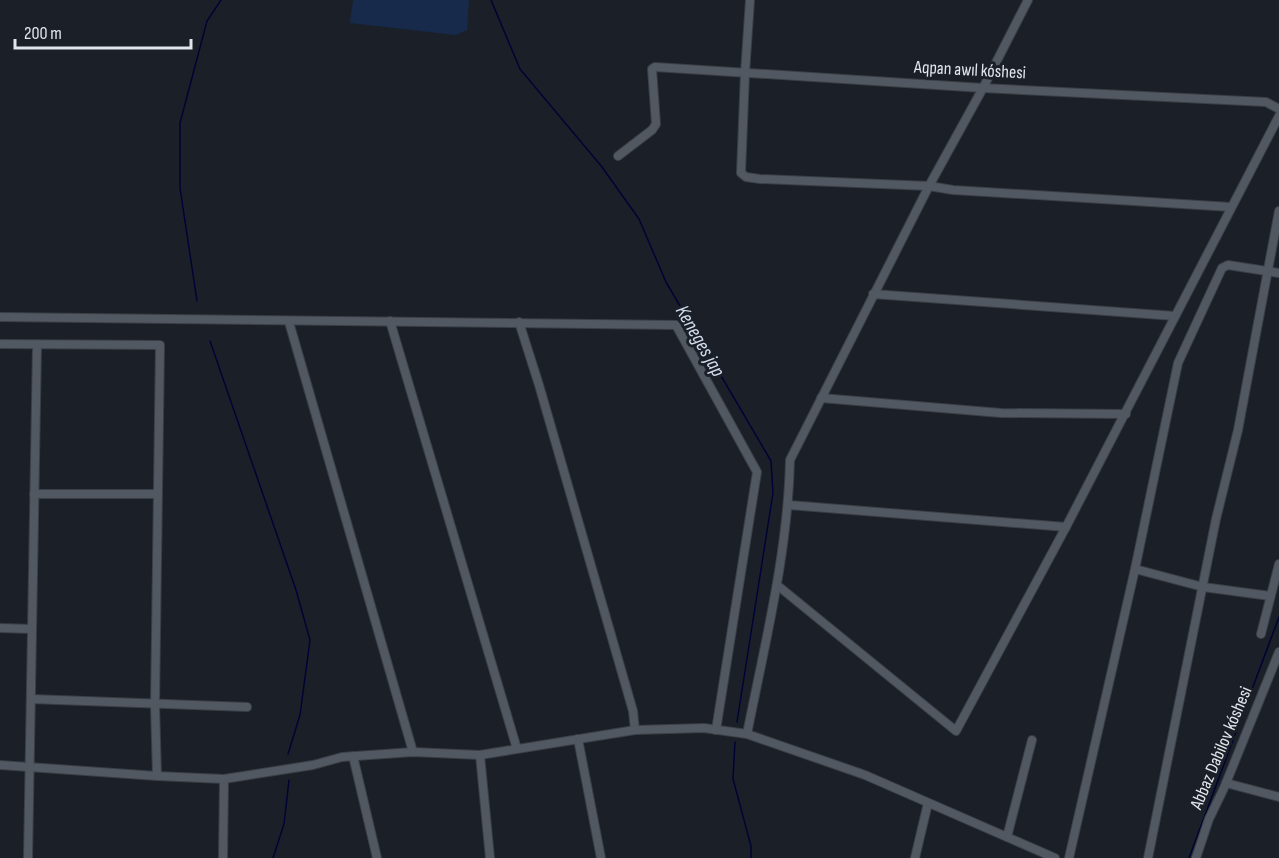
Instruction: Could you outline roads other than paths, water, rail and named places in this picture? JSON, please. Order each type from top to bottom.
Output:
[{"type":"street","points":[[750,0],[741,173],[746,177],[928,186],[953,190],[1230,207]]},
{"type":"street","points":[[747,734],[777,585],[789,505],[790,460],[928,186],[983,88],[1028,0]]},
{"type":"street","name":"Aqpan awıl kóshesi","points":[[618,156],[652,130],[656,124],[652,69],[659,67],[983,88],[1266,102],[1279,109]]},
{"type":"street","points":[[777,585],[956,731],[1126,414],[1230,207],[1279,116]]},
{"type":"street","points":[[1148,858],[1216,519],[1238,430],[1279,211]]},
{"type":"street","points":[[1070,858],[1135,569],[1178,363],[1222,268],[1228,266],[1279,273]]},
{"type":"street","points":[[873,294],[1175,316]]},
{"type":"street","points":[[0,317],[676,325],[757,472],[716,730]]},
{"type":"street","points":[[390,321],[517,749]]},
{"type":"street","points":[[288,322],[412,752]]},
{"type":"street","points":[[519,322],[633,711],[635,730]]},
{"type":"street","points":[[0,344],[160,345],[155,705],[157,776]]},
{"type":"street","points":[[28,858],[37,345]]},
{"type":"street","points":[[821,398],[1000,413],[1126,414]]},
{"type":"street","points":[[34,494],[159,494]]},
{"type":"street","points":[[789,505],[1066,527]]},
{"type":"street","points":[[1261,634],[1279,564]]},
{"type":"street","points":[[1135,569],[1203,587],[1270,596]]},
{"type":"street","points":[[0,628],[32,628]]},
{"type":"street","name":"Abbaz Dabilov kóshesi","points":[[1196,858],[1209,819],[1279,652]]},
{"type":"street","points":[[31,699],[247,707]]},
{"type":"street","points":[[0,765],[224,779],[282,771],[353,756],[412,752],[480,755],[635,730],[704,728],[747,734],[864,775],[1054,858]]},
{"type":"street","points":[[578,739],[601,858]]},
{"type":"street","points":[[1007,837],[1032,740]]},
{"type":"street","points":[[480,755],[490,858]]},
{"type":"street","points":[[353,756],[377,858]]},
{"type":"street","points":[[223,858],[224,779]]},
{"type":"street","points":[[1226,783],[1279,797]]},
{"type":"street","points":[[915,858],[928,803]]},
{"type":"waterway","points":[[197,301],[180,188],[180,123],[207,21],[221,0]]},
{"type":"waterway","name":"Keneges jap","points":[[491,0],[520,69],[602,167],[639,219],[666,282],[771,461],[773,493],[737,722]]},
{"type":"waterway","points":[[210,341],[296,590],[310,640],[300,715],[288,754]]},
{"type":"waterway","points":[[1189,858],[1279,617]]},
{"type":"waterway","name":"Keneges jap","points":[[735,742],[733,779],[751,846],[751,858]]},
{"type":"waterway","points":[[273,858],[284,824],[289,780]]}]
